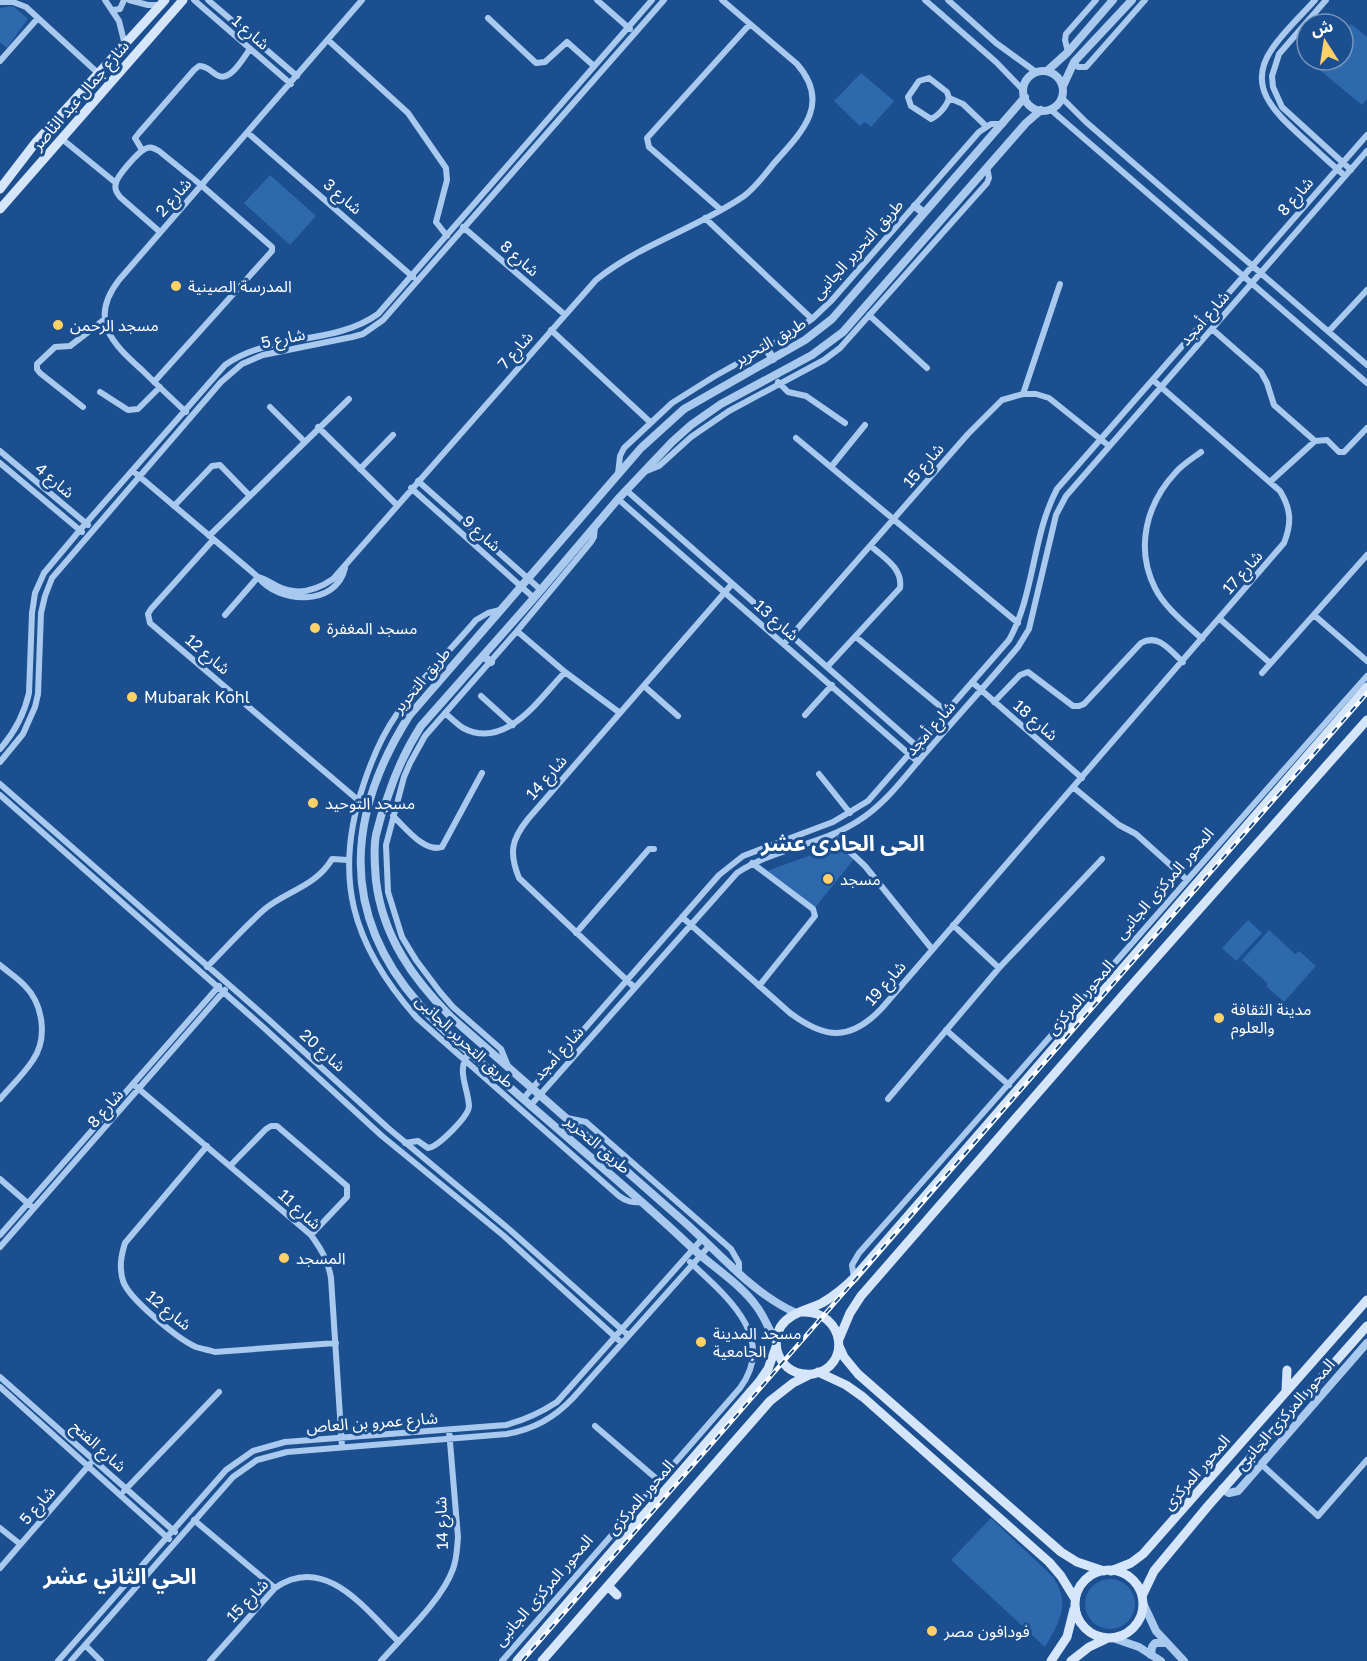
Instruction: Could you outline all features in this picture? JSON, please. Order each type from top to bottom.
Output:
[{"type":"main road","name":"شارع جمال عبد الناصر","points":[[0,208],[183,0]]},
{"type":"main road","name":"شارع جمال عبد الناصر","points":[[0,189],[36,142],[163,3]]},
{"type":"main road","points":[[63,112],[64,125],[73,126]]},
{"type":"main road","points":[[36,142],[46,143],[49,152]]},
{"type":"main road","name":"المحور المركزى","points":[[800,1313],[831,1298],[854,1278],[1367,687]]},
{"type":"main road","name":"المحور المركزى","points":[[839,1342],[850,1312],[861,1296],[1367,720]]},
{"type":"main road","points":[[1088,993],[1096,1001]]},
{"type":"main road","name":"المحور المركزى","points":[[1107,1571],[1125,1566],[1143,1554],[1367,1300]]},
{"type":"main road","points":[[1071,1661],[1089,1647],[1132,1629],[1140,1617],[1142,1600],[1136,1583],[1118,1572],[1086,1566],[1061,1552],[854,1369],[844,1357],[837,1332],[829,1320],[817,1313],[800,1313],[781,1325],[776,1345],[781,1360],[791,1370],[814,1373],[837,1380],[854,1391],[1049,1562],[1061,1576],[1085,1629],[1091,1634],[1110,1638]]},
{"type":"main road","name":"المحور المركزى","points":[[1142,1600],[1154,1571],[1222,1489],[1367,1326]]},
{"type":"main road","points":[[814,1373],[830,1365],[837,1353],[839,1342]]},
{"type":"main road","name":"المحور المركزى","points":[[517,1661],[748,1395],[768,1369],[776,1345]]},
{"type":"main road","points":[[1286,1392],[1287,1370]]},
{"type":"main road","name":"المحور المركزى","points":[[547,1659],[770,1401],[793,1383],[814,1373]]},
{"type":"main road","points":[[740,1388],[748,1395]]},
{"type":"main road","points":[[917,1444],[926,1433]]},
{"type":"main road","points":[[1195,1496],[1199,1503],[1208,1506]]},
{"type":"main road","points":[[1051,1661],[1066,1637],[1077,1591],[1088,1578],[1107,1571]]},
{"type":"main road","points":[[608,1586],[617,1595]]},
{"type":"main road","points":[[550,1606],[558,1614]]},
{"type":"street","points":[[105,0],[113,10],[123,33],[125,46]]},
{"type":"street","points":[[113,10],[120,9],[124,0]]},
{"type":"street","points":[[129,0],[148,5],[163,3]]},
{"type":"street","name":"شارع 1","points":[[194,0],[291,84]]},
{"type":"street","name":"شارع 1","points":[[208,0],[297,76]]},
{"type":"street","name":"شارع 2","points":[[105,319],[112,288],[362,0]]},
{"type":"street","points":[[597,0],[635,33]]},
{"type":"street","name":"شارع 5","points":[[0,749],[16,729],[27,705],[35,593],[44,573],[80,530],[225,365],[253,349],[360,325],[378,314],[652,0]]},
{"type":"street","name":"شارع 5","points":[[0,762],[23,734],[35,707],[38,694],[41,613],[52,578],[191,416],[226,377],[242,364],[263,355],[363,334],[383,320],[664,0]]},
{"type":"street","name":"شارع 7","points":[[133,471],[258,577],[280,588],[303,591],[326,584],[339,572],[583,292],[605,272],[745,195],[801,134],[809,119],[813,100],[812,88],[806,75],[722,0]]},
{"type":"street","points":[[925,0],[996,62],[1024,94],[1031,106],[1046,110],[1244,276],[1367,383]]},
{"type":"street","points":[[948,0],[996,43],[1036,72]]},
{"type":"street","points":[[1068,52],[1066,34],[1096,0]]},
{"type":"street","points":[[1047,71],[1068,52],[1113,0]]},
{"type":"street","points":[[1046,110],[1057,105],[1062,98],[1062,86],[1074,62],[1132,0]]},
{"type":"street","points":[[1074,62],[1078,67],[1086,67],[1145,0]]},
{"type":"street","points":[[1315,0],[1272,48],[1264,67],[1263,86],[1276,114],[1345,176]]},
{"type":"street","points":[[1326,0],[1279,54],[1272,76],[1273,87],[1282,107],[1351,170]]},
{"type":"street","points":[[0,2],[14,2],[26,7],[100,74]]},
{"type":"street","points":[[1,57],[38,18]]},
{"type":"street","points":[[488,18],[536,63],[545,62],[567,42],[594,66]]},
{"type":"street","points":[[720,209],[649,147],[647,138],[750,24]]},
{"type":"street","points":[[328,40],[408,113],[446,168],[447,180],[436,222],[447,236]]},
{"type":"street","points":[[142,150],[135,138],[194,70],[199,66],[206,66],[219,76],[225,77],[231,73],[250,49]]},
{"type":"street","points":[[1024,94],[1027,80],[1036,72],[1047,71],[1055,75],[1062,86]]},
{"type":"street","points":[[950,98],[936,117],[931,119],[911,106],[908,97],[919,81],[929,78],[986,126],[1003,124]]},
{"type":"street","name":"طريق التحرير","points":[[776,1345],[755,1305],[644,1202],[522,1099],[419,1005],[385,956],[372,930],[361,880],[361,836],[385,758],[398,732],[424,697],[618,474],[660,429],[684,409],[805,340],[832,319],[1003,124],[1024,94]]},
{"type":"street","points":[[1062,98],[1086,122],[1367,365]]},
{"type":"street","name":"طريق التحرير","points":[[800,1313],[766,1298],[706,1241],[439,1005],[407,965],[392,938],[382,912],[374,858],[376,837],[400,763],[422,726],[487,659],[534,598],[641,473],[691,425],[721,404],[776,379],[830,344],[1026,123],[1046,110]]},
{"type":"street","name":"طريق التحرير الجانبى","points":[[618,474],[620,456],[624,448],[650,422],[693,388],[787,336],[812,319],[832,300],[986,126]]},
{"type":"street","name":"شارع 3","points":[[248,133],[418,282]]},
{"type":"street","name":"شارع 8","points":[[1244,276],[1367,135]]},
{"type":"street","points":[[62,139],[116,183]]},
{"type":"street","points":[[100,392],[128,410],[138,409],[272,251],[269,243],[201,185],[154,148],[148,148],[142,150],[119,177],[116,191],[160,232]]},
{"type":"street","name":"شارع 8","points":[[1252,283],[1367,151]]},
{"type":"street","points":[[845,423],[806,396],[788,392],[776,379],[824,360],[840,348],[987,183],[989,178],[987,167]]},
{"type":"street","points":[[915,206],[924,213]]},
{"type":"street","points":[[705,218],[812,319]]},
{"type":"street","name":"شارع 8","points":[[458,223],[564,314]]},
{"type":"street","name":"شارع أمجد","points":[[522,1099],[718,875],[743,856],[834,822],[850,813],[868,801],[918,747],[1009,640],[1018,623],[1047,508],[1057,489],[1244,276]]},
{"type":"street","name":"شارع أمجد","points":[[530,1106],[726,883],[752,863],[832,835],[857,823],[875,810],[918,762],[1018,647],[1029,629],[1056,515],[1066,496],[1252,283]]},
{"type":"street","points":[[1060,284],[1023,394],[1036,394],[1049,398],[1109,447]]},
{"type":"street","points":[[1329,331],[1367,290]]},
{"type":"street","points":[[869,315],[927,368]]},
{"type":"street","points":[[83,406],[40,373],[37,369],[38,364],[55,347],[70,346],[105,319],[112,341],[191,416]]},
{"type":"street","points":[[1212,329],[1261,372],[1274,405],[1315,441]]},
{"type":"street","points":[[551,330],[650,422]]},
{"type":"street","points":[[766,348],[773,358]]},
{"type":"street","name":"شارع 17","points":[[1073,787],[1280,548],[1289,530],[1290,516],[1287,503],[1271,481],[1153,380]]},
{"type":"street","name":"شارع 15","points":[[784,644],[993,407],[1002,400],[1023,394]]},
{"type":"street","points":[[211,538],[249,495],[349,399]]},
{"type":"street","points":[[270,407],[304,441]]},
{"type":"street","points":[[831,467],[865,425]]},
{"type":"street","points":[[318,428],[397,505]]},
{"type":"street","points":[[1271,481],[1315,441],[1327,440],[1339,452],[1344,452],[1367,428]]},
{"type":"street","points":[[360,469],[393,435]]},
{"type":"street","points":[[796,438],[1018,623]]},
{"type":"street","name":"شارع 4","points":[[0,451],[93,529]]},
{"type":"street","points":[[1201,452],[1176,471],[1156,496],[1145,526],[1145,559],[1155,589],[1177,616],[1202,639]]},
{"type":"street","name":"شارع 4","points":[[0,462],[87,536]]},
{"type":"street","points":[[174,506],[216,464],[220,465],[249,495]]},
{"type":"street","name":"شارع 9","points":[[418,481],[541,590]]},
{"type":"street","name":"شارع 9","points":[[411,488],[534,598]]},
{"type":"street","name":"شارع 13","points":[[626,490],[925,754]]},
{"type":"street","name":"شارع 13","points":[[618,499],[918,762]]},
{"type":"street","name":"طريق التحرير الجانبى","points":[[508,1067],[501,1049],[453,1007],[416,960],[402,937],[392,907],[386,876],[386,845],[405,777],[425,736],[487,659],[518,631],[591,542],[595,525]]},
{"type":"street","name":"شارع 12","points":[[211,538],[151,609],[148,614],[150,623],[358,800]]},
{"type":"street","points":[[827,667],[900,588],[900,573],[871,546]]},
{"type":"street","points":[[1262,673],[1367,555]]},
{"type":"street","points":[[225,615],[258,577],[269,589],[281,595],[296,598],[311,596],[326,592],[339,581],[344,574],[346,564]]},
{"type":"street","name":"شارع 14","points":[[635,988],[519,878],[513,863],[513,847],[518,832],[732,584]]},
{"type":"street","name":"طريق التحرير الجانبى","points":[[501,610],[488,613],[476,620],[403,705],[378,747],[358,800],[352,824],[348,860],[356,915],[381,970],[417,1018],[619,1196],[626,1201],[644,1202]]},
{"type":"street","points":[[1314,615],[1367,661]]},
{"type":"street","points":[[1220,619],[1270,663]]},
{"type":"street","points":[[518,631],[565,672],[620,713]]},
{"type":"street","points":[[855,637],[947,712]]},
{"type":"street","points":[[994,702],[1020,675],[1028,672],[1073,705],[1084,704],[1141,643],[1147,640],[1159,641],[1183,662]]},
{"type":"street","points":[[445,713],[463,728],[476,732],[489,733],[502,730],[513,725],[565,672]]},
{"type":"street","name":"المحور المركزى الجانبى","points":[[854,1278],[852,1265],[859,1253],[1367,676]]},
{"type":"street","name":"شارع 18","points":[[972,682],[1082,778]]},
{"type":"street","points":[[805,715],[832,685]]},
{"type":"street","points":[[644,686],[678,717]]},
{"type":"street","points":[[481,696],[513,725]]},
{"type":"street","points":[[393,816],[427,847],[434,850],[442,847],[483,773]]},
{"type":"street","points":[[819,774],[850,813]]},
{"type":"street","name":"شارع 20","points":[[0,784],[405,1143],[518,1237],[628,1335]]},
{"type":"street","points":[[1073,787],[1119,825],[1136,834],[1186,879]]},
{"type":"street","name":"شارع 19","points":[[682,917],[809,1027],[822,1032],[849,1031],[873,1018],[1073,787]]},
{"type":"street","name":"شارع 20","points":[[0,795],[279,1041],[382,1136],[504,1236],[622,1343]]},
{"type":"street","points":[[832,835],[865,866],[932,949]]},
{"type":"street","points":[[576,933],[649,849],[654,849]]},
{"type":"street","points":[[207,967],[265,909],[314,880],[325,870],[332,859],[348,860]]},
{"type":"street","points":[[888,1099],[999,968],[1102,859]]},
{"type":"street","points":[[752,863],[813,909],[816,915],[759,986]]},
{"type":"street","points":[[953,925],[999,968]]},
{"type":"street","points":[[0,965],[25,985],[32,994],[38,1008],[42,1028],[34,1059],[0,1099]]},
{"type":"street","name":"شارع 8","points":[[0,1247],[31,1206],[226,983]]},
{"type":"street","points":[[946,1030],[1009,1085]]},
{"type":"street","points":[[405,1143],[418,1141],[428,1148],[433,1147],[466,1113],[469,1108],[463,1077],[463,1060],[470,1052]]},
{"type":"street","name":"شارع 11","points":[[136,1087],[310,1235],[322,1249],[330,1268],[342,1447]]},
{"type":"street","points":[[565,1118],[586,1122],[731,1249],[739,1263],[739,1274]]},
{"type":"street","points":[[230,1166],[271,1126],[277,1126],[347,1186],[347,1197],[310,1235]]},
{"type":"street","name":"شارع 12","points":[[207,1146],[125,1244],[120,1270],[124,1283],[132,1296],[180,1337],[196,1347],[214,1352],[336,1343]]},
{"type":"street","points":[[0,1179],[31,1206]]},
{"type":"street","name":"شارع 8","points":[[0,1235],[31,1206]]},
{"type":"street","name":"شارع عمرو بن العاص","points":[[58,1661],[226,1470],[253,1451],[285,1442],[506,1425],[541,1413],[557,1402],[693,1249],[706,1241]]},
{"type":"street","name":"شارع عمرو بن العاص","points":[[71,1661],[232,1477],[257,1460],[287,1452],[507,1434],[524,1431],[542,1423],[561,1410],[622,1343],[700,1255],[706,1241]]},
{"type":"street","name":"المحور المركزى الجانبى","points":[[502,1661],[740,1388],[749,1374],[753,1356],[751,1334],[746,1322],[740,1312],[686,1257]]},
{"type":"street","name":"المحور المركزى الجانبى","points":[[1222,1489],[1229,1493],[1236,1493],[1367,1343]]},
{"type":"street","name":"شارع الفتح","points":[[0,1377],[180,1537]]},
{"type":"street","name":"شارع الفتح","points":[[0,1387],[174,1543]]},
{"type":"street","points":[[121,1494],[219,1392]]},
{"type":"street","points":[[595,1426],[658,1480]]},
{"type":"street","name":"شارع 14","points":[[381,1661],[446,1584],[457,1553],[458,1537],[449,1430]]},
{"type":"street","name":"شارع 5","points":[[0,1568],[94,1459]]},
{"type":"street","points":[[1261,1464],[1318,1516],[1367,1460]]},
{"type":"street","points":[[194,1520],[275,1588]]},
{"type":"street","points":[[0,1528],[20,1544]]},
{"type":"street","name":"شارع 15","points":[[210,1661],[275,1588],[286,1580],[305,1576],[323,1578],[334,1583],[398,1641]]},
{"type":"street","points":[[1142,1600],[1151,1622],[1165,1643],[1184,1661]]},
{"type":"street","points":[[1110,1638],[1133,1644],[1152,1658],[1161,1661]]},
{"type":"street","points":[[1152,1658],[1152,1647],[1155,1643],[1165,1643]]},
{"type":"street","points":[[85,1645],[100,1661]]},
{"type":"shaded area","points":[[13,6],[28,19],[7,48],[0,42],[0,8]]},
{"type":"shaded area","points":[[1355,27],[1367,37],[1367,99],[1362,105],[1322,72],[1355,72]]},
{"type":"shaded area","points":[[861,73],[894,101],[871,127],[865,122],[860,126],[834,101]]},
{"type":"shaded area","points":[[270,175],[316,216],[290,245],[244,203]]},
{"type":"shaded area","points":[[836,846],[854,859],[814,909],[767,871]]},
{"type":"shaded area","points":[[1248,920],[1262,933],[1236,961],[1222,948]]},
{"type":"shaded area","points":[[1269,930],[1295,954],[1299,951],[1316,966],[1284,1002],[1242,960]]},
{"type":"shaded area","points":[[991,1518],[1053,1577],[1058,1587],[1062,1604],[1061,1612],[1059,1621],[1045,1647],[951,1560]]},
{"type":"shaded area","points":[[1105,1579],[1115,1579],[1128,1586],[1135,1599],[1135,1609],[1128,1622],[1115,1629],[1105,1629],[1096,1625],[1089,1618],[1085,1609],[1085,1599],[1089,1590],[1096,1583]]},
{"type":"railway","points":[[522,1661],[1367,693]]},
{"type":"place","name":"المدرسة الصينية","points":[[176,286]]},
{"type":"place","name":"مسجد الرحمن","points":[[58,325]]},
{"type":"place","name":"مسجد المغفرة","points":[[315,628]]},
{"type":"place","name":"Mubarak Kohl","points":[[132,697]]},
{"type":"place","name":"مسجد التوحيد","points":[[313,803]]},
{"type":"place","name":"مسجد","points":[[828,879]]},
{"type":"place","name":"مدينة الثقافة والعلوم","points":[[1219,1018]]},
{"type":"place","name":"المسجد","points":[[284,1258]]},
{"type":"place","name":"مسجد المدينة الجامعية","points":[[701,1342]]},
{"type":"place","name":"فودافون مصر","points":[[932,1631]]},
{"type":"district","name":"الحى الحادى عشر","points":[[843,843]]},
{"type":"district","name":"الحي الثاني عشر","points":[[120,1576]]}]
